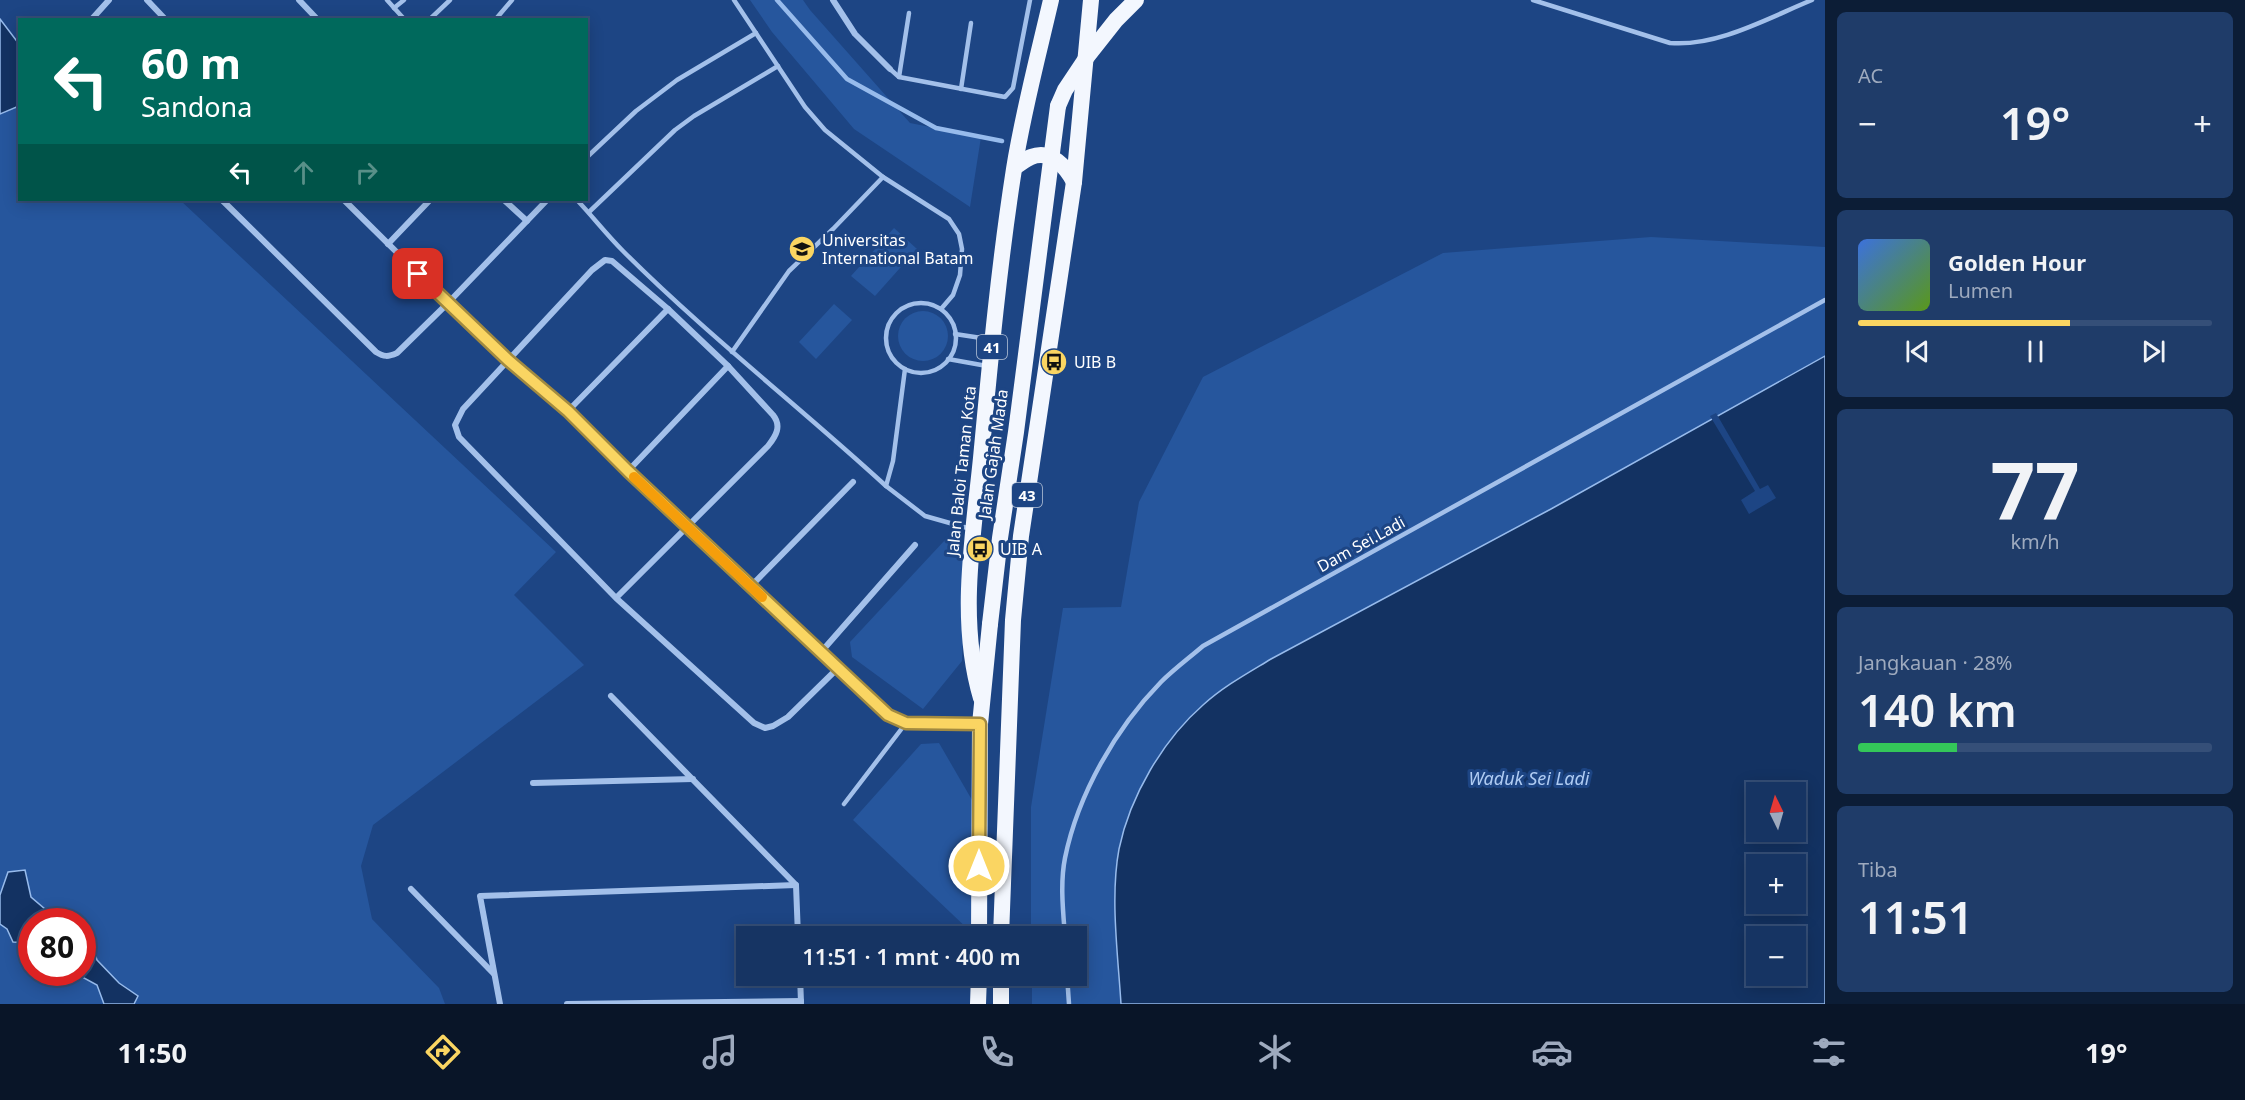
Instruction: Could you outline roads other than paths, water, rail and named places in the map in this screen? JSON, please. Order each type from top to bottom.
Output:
[{"type":"highway","name":"Jalan Baloi Taman Kota","points":[[981,698],[969,645],[969,578],[990,366],[1015,167],[1029,93],[1051,0]]},
{"type":"highway","name":"43","points":[[1001,926],[1013,620],[1019,557],[1074,182],[1091,0]]},
{"type":"highway","name":"Jalan Gajah Mada","points":[[979,926],[981,698],[1058,106],[1065,90],[1086,58],[1116,20],[1136,0]]},
{"type":"highway","points":[[1015,167],[1033,156],[1046,156],[1059,161],[1074,182]]},
{"type":"highway","points":[[978,1004],[979,986]]},
{"type":"highway","points":[[1001,986],[1001,1004]]},
{"type":"street","points":[[93,18],[109,0]]},
{"type":"street","points":[[147,0],[164,18]]},
{"type":"street","points":[[299,0],[316,18]]},
{"type":"street","points":[[833,0],[855,34],[890,69]]},
{"type":"street","points":[[223,201],[375,352],[389,357],[398,353],[545,201]]},
{"type":"street","points":[[345,201],[508,360],[568,411],[628,471],[888,715],[906,723],[980,724]]},
{"type":"street","points":[[388,244],[429,201]]},
{"type":"street","points":[[505,201],[527,221]]},
{"type":"street","points":[[616,598],[768,446],[777,431],[777,420],[728,366],[668,309],[612,261],[606,260],[592,270],[463,409],[457,418],[456,431],[459,437],[616,598],[754,723],[765,728],[788,717],[839,667]]},
{"type":"street","points":[[568,411],[668,309]]},
{"type":"street","points":[[628,471],[728,366]]},
{"type":"street","points":[[751,586],[853,482]]},
{"type":"street","points":[[822,651],[915,545]]},
{"type":"street","points":[[611,696],[796,885],[798,926]]},
{"type":"street","points":[[533,783],[693,779]]},
{"type":"street","points":[[501,1004],[480,896],[796,885]]},
{"type":"street","points":[[411,889],[495,974]]},
{"type":"street","points":[[567,1004],[801,1002],[800,986]]},
{"type":"lane","points":[[387,0],[403,18]]},
{"type":"lane","points":[[394,8],[404,0]]},
{"type":"lane","points":[[431,18],[450,0]]},
{"type":"lane","points":[[497,18],[512,0]]},
{"type":"lane","points":[[734,0],[804,107],[825,130],[883,177],[949,219],[959,234],[962,249],[960,275],[953,295],[941,309]]},
{"type":"lane","points":[[890,69],[898,77],[1005,97],[1012,88],[1030,0]]},
{"type":"lane","points":[[1533,0],[1670,43],[1687,45],[1711,40],[1812,0]]},
{"type":"lane","points":[[898,77],[909,13]]},
{"type":"lane","points":[[961,89],[971,23]]},
{"type":"lane","points":[[588,156],[636,111],[677,80],[756,33]]},
{"type":"lane","points":[[589,212],[675,130],[694,116],[778,66]]},
{"type":"lane","points":[[732,352],[789,271],[883,177]]},
{"type":"lane","points":[[579,201],[622,250],[732,352],[886,486],[925,516],[974,529]]},
{"type":"lane","name":"Dam Sei.Ladi","points":[[1064,926],[1062,903],[1065,859],[1080,807],[1127,723],[1161,682],[1203,646],[1825,300]]},
{"type":"lane","points":[[919,303],[931,304],[941,309],[948,316],[956,334],[954,347],[948,359],[940,367],[928,372],[905,369],[895,362],[889,352],[886,330],[898,311],[908,305],[919,303]]},
{"type":"lane","points":[[956,334],[993,340]]},
{"type":"lane","points":[[948,359],[990,366]]},
{"type":"lane","points":[[886,486],[893,461],[905,369]]},
{"type":"lane","points":[[844,804],[906,723]]},
{"type":"lane","points":[[1068,986],[1069,1004]]},
{"type":"water","points":[[0,19],[18,43],[18,106],[0,114]]},
{"type":"water","name":"Waduk Sei Ladi","points":[[1825,356],[1825,1004],[1121,1004],[1115,906],[1116,867],[1131,809],[1150,770],[1188,719],[1211,698],[1271,659],[1551,509]]},
{"type":"water","points":[[25,870],[31,897],[44,908],[18,908],[18,942],[13,942],[7,929],[0,924],[0,895],[8,872]]},
{"type":"water","points":[[96,957],[119,983],[138,996],[134,1004],[104,1004],[97,985]]},
{"type":"waterway","points":[[777,0],[847,79],[936,128],[1002,141]]},
{"type":"place","name":"Universitas International Batam","points":[[802,249]]},
{"type":"place","name":"UIB B","points":[[1054,362]]},
{"type":"place","name":"UIB A","points":[[980,549]]}]
